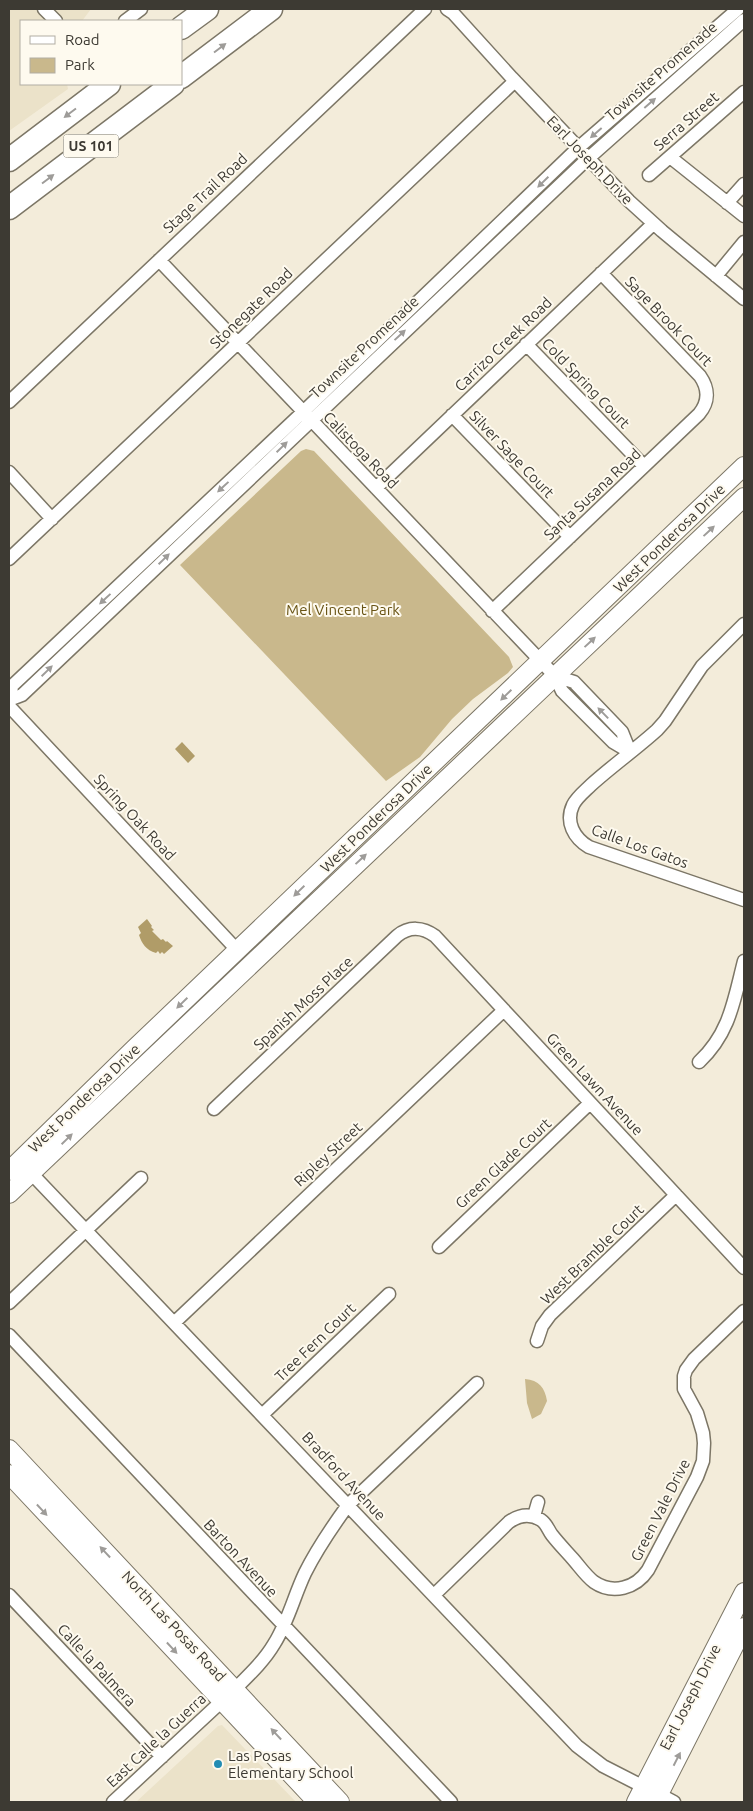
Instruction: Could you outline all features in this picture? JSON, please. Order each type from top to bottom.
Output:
[{"type":"highway","points":[[182,27],[207,9]]},
{"type":"highway","points":[[182,76],[271,9]]},
{"type":"highway","name":"US 101","points":[[9,160],[108,85]]},
{"type":"highway","name":"US 101","points":[[9,208],[172,85]]},
{"type":"main road","name":"West Ponderosa Drive","points":[[9,1194],[20,1168],[237,950],[744,466]]},
{"type":"main road","name":"West Ponderosa Drive","points":[[20,1168],[250,964],[744,497]]},
{"type":"main road","points":[[237,950],[250,964]]},
{"type":"main road","name":"North Las Posas Road","points":[[9,1449],[228,1695],[317,1802]]},
{"type":"main road","name":"North Las Posas Road","points":[[9,1474],[228,1695],[340,1802]]},
{"type":"main road","name":"Earl Joseph Drive","points":[[654,1797],[744,1592]]},
{"type":"main road","name":"Earl Joseph Drive","points":[[654,1797],[744,1627]]},
{"type":"street","points":[[44,9],[55,20]]},
{"type":"street","points":[[126,20],[141,9]]},
{"type":"street","name":"Stage Trail Road","points":[[9,402],[425,9]]},
{"type":"street","name":"Earl Joseph Drive","points":[[447,9],[453,13],[629,201],[653,224],[744,299]]},
{"type":"street","name":"Townsite Promenade","points":[[9,700],[22,695],[578,148],[740,19]]},
{"type":"street","name":"Townsite Promenade","points":[[9,694],[13,685],[740,19]]},
{"type":"street","name":"Stonegate Road","points":[[9,559],[515,81]]},
{"type":"street","name":"Serra Street","points":[[649,175],[744,92]]},
{"type":"street","points":[[670,157],[744,216]]},
{"type":"street","points":[[727,203],[744,184]]},
{"type":"street","name":"Carrizo Creek Road","points":[[376,488],[653,224]]},
{"type":"street","points":[[716,276],[744,242]]},
{"type":"street","name":"Calistoga Road","points":[[159,260],[541,661]]},
{"type":"street","name":"Sage Brook Court","points":[[600,274],[700,376],[706,386],[707,396]]},
{"type":"street","name":"Cold Spring Court","points":[[526,344],[644,466]]},
{"type":"street","name":"Santa Susana Road","points":[[492,611],[700,414],[706,404],[707,396]]},
{"type":"street","name":"Silver Sage Court","points":[[452,415],[570,537]]},
{"type":"street","points":[[9,472],[52,519]]},
{"type":"street","name":"Calle Los Gatos","points":[[744,624],[702,666],[657,730],[598,778],[576,800],[572,806],[570,820],[571,827],[578,839],[589,847],[744,900]]},
{"type":"street","points":[[541,661],[555,676],[562,691],[613,742],[630,752]]},
{"type":"street","name":"Spring Oak Road","points":[[9,706],[237,950]]},
{"type":"street","name":"Green Lawn Avenue","points":[[418,928],[435,936],[744,1268]]},
{"type":"street","name":"Spanish Moss Place","points":[[214,1109],[397,936],[406,930],[418,928]]},
{"type":"street","points":[[699,1062],[712,1048],[726,1025],[744,961]]},
{"type":"street","name":"Ripley Street","points":[[175,1322],[504,1010]]},
{"type":"street","name":"Green Glade Court","points":[[438,1247],[590,1103]]},
{"type":"street","name":"Bradford Avenue","points":[[20,1168],[86,1230],[175,1322],[577,1746],[603,1766],[654,1797]]},
{"type":"street","points":[[9,1304],[140,1178]]},
{"type":"street","name":"West Bramble Court","points":[[537,1341],[542,1326],[550,1315],[676,1195]]},
{"type":"street","name":"Tree Fern Court","points":[[263,1414],[389,1294]]},
{"type":"street","name":"Green Vale Drive","points":[[534,1516],[545,1523],[551,1534],[589,1577],[600,1585],[612,1589],[626,1588],[644,1576],[697,1477],[702,1461],[703,1433],[697,1413],[684,1389],[686,1370],[694,1359],[744,1311]]},
{"type":"street","name":"Barton Avenue","points":[[9,1335],[451,1802]]},
{"type":"street","name":"East Calle la Guerra","points":[[113,1802],[228,1695],[268,1654],[284,1626],[312,1560],[348,1505],[477,1383]]},
{"type":"street","points":[[434,1595],[509,1522],[521,1516],[534,1516],[538,1502]]},
{"type":"street","name":"Calle la Palmera","points":[[9,1595],[162,1756]]},
{"type":"shaded area","points":[[9,9],[91,9],[83,20],[20,20],[20,85],[67,85],[68,89],[9,131]]},
{"type":"shaded area","points":[[182,742],[195,756],[188,763],[175,749]]},
{"type":"shaded area","points":[[147,919],[154,930],[152,931],[161,940],[167,941],[173,946],[164,954],[150,950],[145,946],[139,935],[141,933],[138,927]]},
{"type":"shaded area","name":"Las Posas Elementary School","points":[[222,1725],[296,1802],[136,1802],[218,1726]]},
{"type":"green space","name":"Mel Vincent Park","points":[[306,449],[314,451],[509,657],[513,667],[508,673],[473,699],[452,719],[420,757],[386,781],[180,565],[301,451]]},
{"type":"green space","points":[[525,1379],[540,1385],[545,1392],[547,1401],[541,1414],[532,1419],[527,1403]]},
{"type":"place","name":"Las Posas Elementary School","points":[[218,1764]]}]
